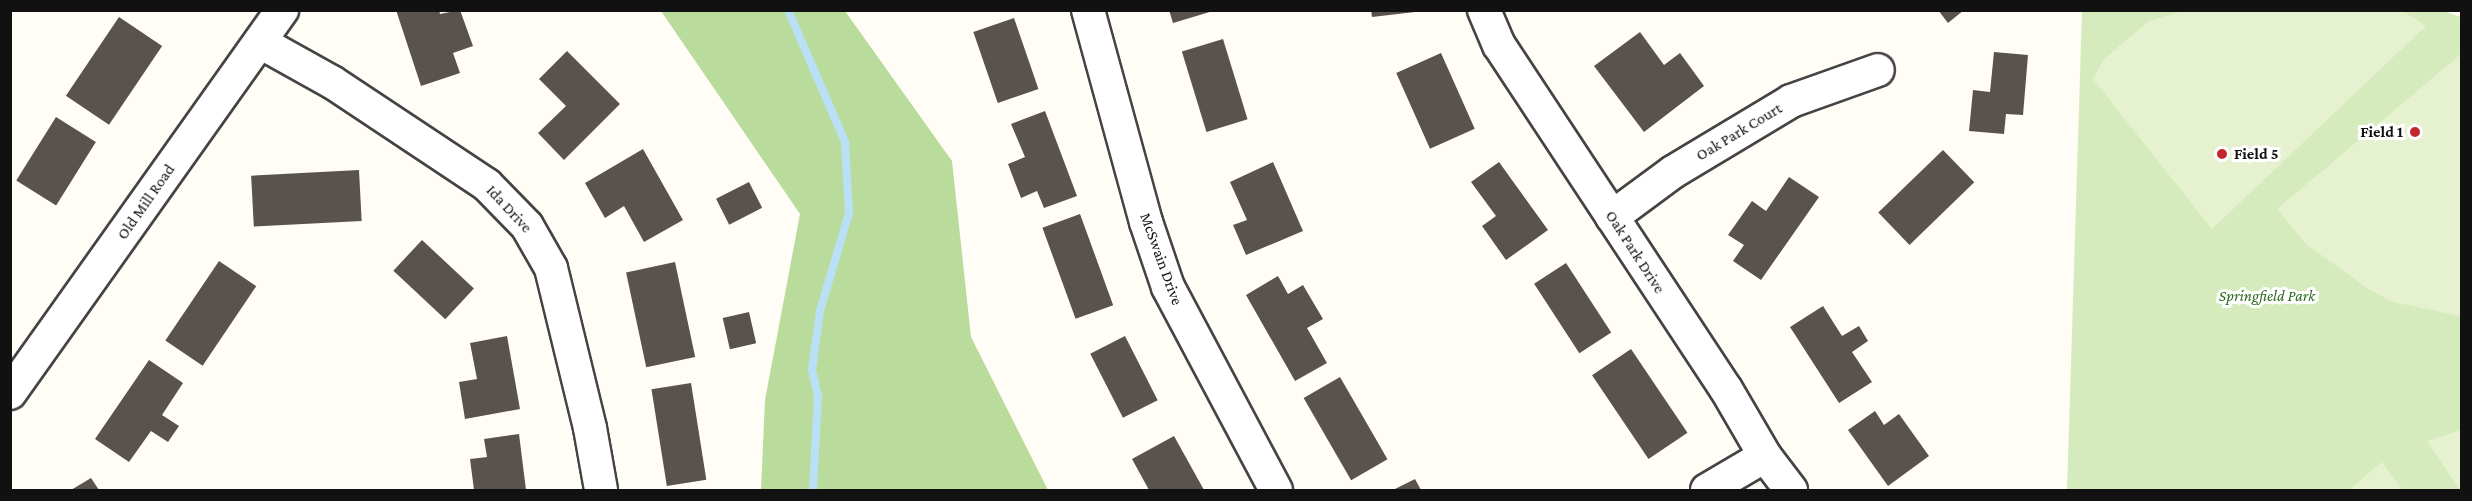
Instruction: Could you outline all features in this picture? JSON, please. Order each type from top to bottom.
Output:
[{"type":"street","name":"Old Mill Road","points":[[10,393],[282,10]]},
{"type":"street","name":"McSwain Drive","points":[[1088,10],[1146,222],[1168,287],[1276,490]]},
{"type":"street","name":"Oak Park Drive","points":[[1484,10],[1499,45],[1726,389],[1765,456],[1791,490]]},
{"type":"street","name":"Ida Drive","points":[[260,42],[332,82],[487,185],[527,226],[546,256],[556,287],[590,428],[600,490]]},
{"type":"street","name":"Oak Park Court","points":[[1612,218],[1673,172],[1791,100],[1878,70]]},
{"type":"street","points":[[1707,490],[1765,456]]},
{"type":"green space","name":"Springfield Park","points":[[2441,10],[2461,17],[2461,490],[2067,490],[2082,11]]},
{"type":"green space","points":[[661,11],[845,11],[952,161],[971,337],[1048,490],[761,490],[765,400],[800,214]]},
{"type":"green space","name":"Field 5","points":[[2182,11],[2403,11],[2426,26],[2212,229],[2093,79],[2103,60],[2149,21]]},
{"type":"green space","name":"Field 1","points":[[2461,54],[2461,316],[2393,302],[2367,288],[2306,244],[2277,209]]},
{"type":"green space","points":[[2461,430],[2462,490],[2460,490],[2427,441]]},
{"type":"green space","points":[[2382,462],[2403,490],[2349,490]]},
{"type":"building","points":[[396,10],[439,10],[440,14],[460,10],[473,46],[453,53],[460,73],[421,86]]},
{"type":"building","points":[[1169,10],[1213,10],[1213,11],[1173,23]]},
{"type":"building","points":[[1371,10],[1415,10],[1415,12],[1372,17]]},
{"type":"building","points":[[1938,10],[1964,10],[1948,23]]},
{"type":"building","points":[[119,17],[162,46],[109,125],[66,96]]},
{"type":"building","points":[[1014,18],[1038,89],[998,103],[973,32]]},
{"type":"building","points":[[1640,32],[1664,65],[1680,53],[1704,86],[1644,132],[1594,66]]},
{"type":"building","points":[[1223,39],[1248,119],[1206,132],[1182,52]]},
{"type":"building","points":[[567,51],[620,104],[564,160],[538,133],[566,106],[539,79]]},
{"type":"building","points":[[1994,52],[2028,55],[2023,115],[2006,114],[2004,134],[1969,131],[1973,90],[1990,92]]},
{"type":"building","points":[[1441,53],[1475,129],[1430,149],[1396,73]]},
{"type":"building","points":[[1045,111],[1077,196],[1044,208],[1037,191],[1021,198],[1008,164],[1025,157],[1011,124]]},
{"type":"building","points":[[56,117],[96,142],[56,206],[16,181]]},
{"type":"building","points":[[643,149],[683,220],[644,242],[624,206],[605,218],[585,183]]},
{"type":"building","points":[[1943,150],[1974,182],[1910,245],[1878,213]]},
{"type":"building","points":[[1273,162],[1303,231],[1246,255],[1233,225],[1247,220],[1230,182]]},
{"type":"building","points":[[1499,162],[1548,230],[1506,260],[1482,226],[1496,216],[1471,182]]},
{"type":"building","points":[[359,170],[362,221],[254,227],[251,176]]},
{"type":"building","points":[[1789,177],[1819,197],[1761,280],[1733,261],[1744,245],[1728,235],[1752,201],[1766,211]]},
{"type":"building","points":[[749,182],[762,208],[729,225],[716,199]]},
{"type":"building","points":[[1080,214],[1113,305],[1076,319],[1042,228]]},
{"type":"building","points":[[422,240],[474,288],[445,319],[393,271]]},
{"type":"building","points":[[219,261],[256,286],[203,366],[165,341]]},
{"type":"building","points":[[675,262],[695,357],[646,367],[626,272]]},
{"type":"building","points":[[1566,263],[1611,333],[1579,353],[1534,284]]},
{"type":"building","points":[[1278,276],[1288,294],[1303,285],[1323,319],[1307,328],[1327,363],[1295,381],[1246,295]]},
{"type":"building","points":[[1823,306],[1842,336],[1859,326],[1868,341],[1852,352],[1872,382],[1839,403],[1790,327]]},
{"type":"building","points":[[749,312],[756,343],[730,349],[723,318]]},
{"type":"building","points":[[507,336],[520,409],[465,419],[459,382],[477,379],[470,343]]},
{"type":"building","points":[[1125,336],[1158,400],[1123,418],[1090,354]]},
{"type":"building","points":[[1631,349],[1687,433],[1649,459],[1592,375]]},
{"type":"building","points":[[149,360],[183,383],[162,415],[179,426],[168,442],[151,431],[129,462],[95,439]]},
{"type":"building","points":[[1340,377],[1388,459],[1351,480],[1304,398]]},
{"type":"building","points":[[691,383],[706,480],[667,486],[651,389]]},
{"type":"building","points":[[1875,411],[1884,425],[1899,414],[1929,456],[1888,486],[1848,430]]},
{"type":"building","points":[[519,434],[526,490],[474,490],[470,459],[487,457],[484,439]]},
{"type":"building","points":[[1174,436],[1204,490],[1149,490],[1132,459]]},
{"type":"building","points":[[91,478],[99,490],[71,490]]},
{"type":"building","points":[[1415,479],[1421,490],[1393,490]]},
{"type":"waterway","points":[[788,10],[845,142],[849,213],[820,311],[812,370],[818,397],[813,490]]},
{"type":"place","name":"Field 1","points":[[2415,132]]},
{"type":"place","name":"Field 5","points":[[2222,154]]}]
